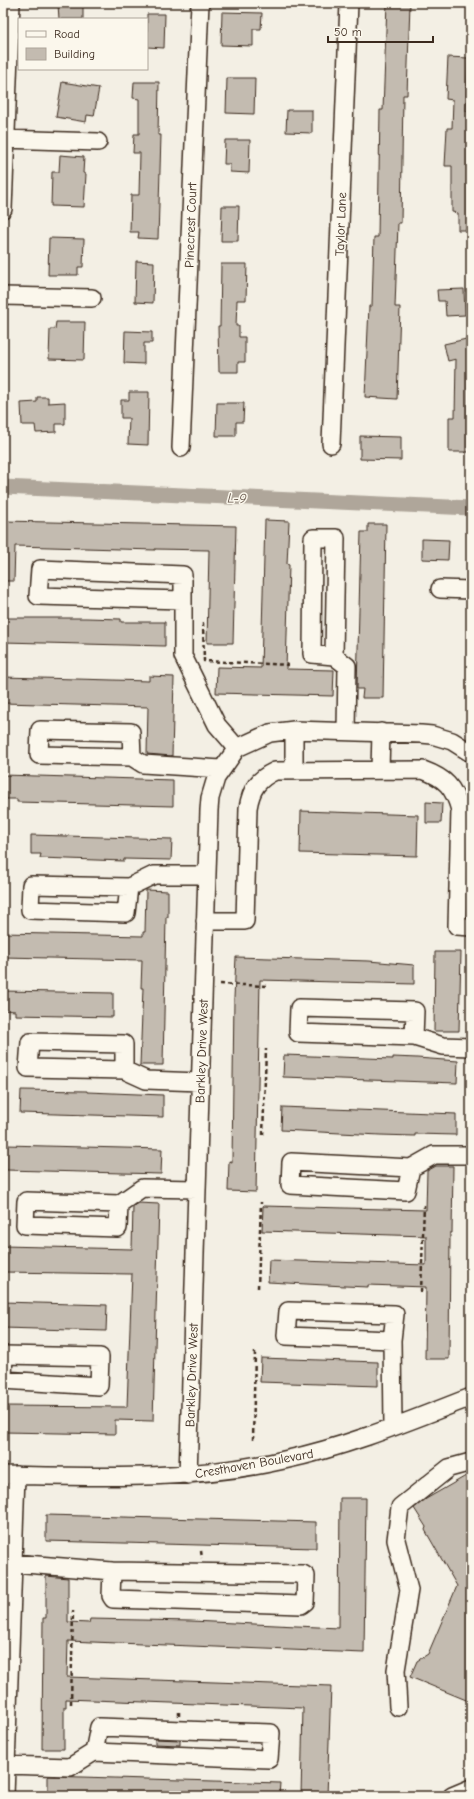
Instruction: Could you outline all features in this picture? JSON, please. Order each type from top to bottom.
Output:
[{"type":"street","points":[[3,209],[4,139],[11,3]]},
{"type":"street","name":"Pinecrest Court","points":[[181,448],[200,3]]},
{"type":"street","name":"Taylor Lane","points":[[332,444],[349,3]]},
{"type":"street","points":[[4,139],[98,142]]},
{"type":"street","points":[[3,296],[92,298]]},
{"type":"street","points":[[334,656],[336,538],[313,538],[312,654],[334,656],[347,666],[346,731]]},
{"type":"street","points":[[182,600],[38,596],[40,569],[183,575],[183,656],[217,725],[237,748]]},
{"type":"street","points":[[440,589],[471,590]]},
{"type":"street","points":[[132,757],[131,732],[40,730],[39,755],[132,757],[143,764],[221,769]]},
{"type":"street","points":[[294,730],[294,770]]},
{"type":"street","name":"Barkley Drive West","points":[[188,1475],[206,875],[210,798],[214,783],[221,769],[237,748],[270,733],[294,730],[432,735],[452,741],[471,753]]},
{"type":"street","points":[[380,770],[382,732]]},
{"type":"street","points":[[205,921],[245,921],[248,808],[250,796],[255,785],[264,776],[275,770],[423,770],[436,775],[448,784],[456,796],[460,810],[457,926],[471,927]]},
{"type":"street","points":[[129,887],[126,913],[30,910],[31,885],[129,887],[154,875],[206,875]]},
{"type":"street","points":[[414,1037],[415,1011],[299,1008],[298,1033],[414,1037],[443,1046],[471,1047]]},
{"type":"street","points":[[124,1070],[124,1044],[30,1042],[28,1068],[124,1070],[146,1080],[200,1082]]},
{"type":"street","points":[[411,1168],[406,1191],[290,1185],[291,1162],[411,1168],[434,1154],[471,1155]]},
{"type":"street","points":[[119,1204],[118,1228],[25,1226],[26,1201],[119,1204],[142,1188],[197,1189]]},
{"type":"street","points":[[392,1340],[286,1336],[288,1310],[395,1314],[392,1340],[392,1427]]},
{"type":"street","points":[[4,1355],[100,1357],[99,1386],[3,1379],[4,1355]]},
{"type":"street","name":"Cresthaven Boulevard","points":[[9,1475],[136,1477],[188,1475],[235,1469],[283,1460],[332,1448],[471,1397]]},
{"type":"street","points":[[398,1707],[396,1670],[409,1590],[396,1540],[400,1507],[449,1468],[471,1462]]},
{"type":"street","points":[[5,1796],[6,1670],[13,1563],[9,1475]]},
{"type":"street","points":[[13,1563],[112,1570],[303,1574],[306,1576],[305,1602],[302,1605],[113,1599],[111,1596],[112,1570]]},
{"type":"street","points":[[6,1765],[70,1767],[94,1752],[269,1759],[271,1733],[99,1727],[94,1752]]},
{"type":"street","points":[[452,1796],[471,1788]]},
{"type":"path","points":[[203,623],[204,661],[290,665]]},
{"type":"path","points":[[220,984],[267,986]]},
{"type":"path","points":[[263,1135],[266,1049]]},
{"type":"path","points":[[258,1288],[261,1202]]},
{"type":"path","points":[[421,1292],[424,1205]]},
{"type":"path","points":[[253,1440],[256,1352]]},
{"type":"path","points":[[70,1704],[73,1611]]},
{"type":"building","points":[[83,3],[83,18],[59,18],[58,4]]},
{"type":"building","points":[[387,3],[410,3],[407,95],[403,95],[401,223],[398,223],[395,307],[400,307],[397,399],[365,397],[369,306],[372,306],[374,237],[378,237],[380,110],[383,110]]},
{"type":"building","points":[[222,12],[262,13],[261,29],[253,29],[253,46],[221,45]]},
{"type":"building","points":[[147,14],[165,14],[164,48],[148,47]]},
{"type":"building","points":[[448,57],[468,58],[466,111],[471,111],[471,230],[458,230],[458,213],[452,212],[452,166],[445,166],[447,128],[452,128],[453,100],[446,99]]},
{"type":"building","points":[[227,78],[255,78],[254,114],[226,113]]},
{"type":"building","points":[[62,82],[99,88],[94,116],[87,115],[86,122],[56,117]]},
{"type":"building","points":[[134,82],[159,82],[158,135],[161,135],[158,239],[138,238],[139,232],[130,232],[131,195],[139,195],[140,153],[133,153],[134,134],[139,134],[139,99],[133,98]]},
{"type":"building","points":[[287,110],[312,110],[312,133],[286,132]]},
{"type":"building","points":[[225,140],[250,140],[249,173],[230,172],[230,164],[224,164]]},
{"type":"building","points":[[60,155],[84,157],[83,173],[86,174],[84,207],[51,206],[52,172],[59,172]]},
{"type":"building","points":[[222,206],[239,206],[238,241],[221,241]]},
{"type":"building","points":[[49,238],[84,239],[83,267],[78,267],[78,275],[48,275]]},
{"type":"building","points":[[136,261],[154,262],[153,303],[135,302]]},
{"type":"building","points":[[221,264],[247,264],[246,300],[237,300],[236,326],[239,326],[239,337],[245,337],[245,362],[238,362],[238,372],[219,372],[218,326],[220,326]]},
{"type":"building","points":[[464,289],[465,315],[446,316],[445,301],[438,301],[437,290]]},
{"type":"building","points":[[56,322],[85,322],[84,360],[49,359],[50,329],[55,329]]},
{"type":"building","points":[[125,331],[152,332],[152,343],[144,343],[144,364],[124,363]]},
{"type":"building","points":[[471,338],[471,452],[449,452],[449,417],[455,417],[456,359],[448,361],[444,344]]},
{"type":"building","points":[[129,392],[149,392],[148,445],[128,444],[129,418],[121,418],[121,400],[129,400]]},
{"type":"building","points":[[37,397],[48,397],[48,403],[65,402],[65,424],[56,424],[56,432],[36,433],[35,425],[22,425],[21,403],[37,402]]},
{"type":"building","points":[[217,403],[244,403],[243,422],[236,422],[236,436],[216,436]]},
{"type":"building","points":[[360,436],[401,437],[401,460],[360,459]]},
{"type":"building","points":[[265,520],[289,521],[286,669],[334,670],[333,696],[216,693],[217,667],[261,668]]},
{"type":"building","points":[[3,521],[236,526],[233,643],[207,643],[209,550],[15,546],[14,581],[3,581]]},
{"type":"building","points":[[368,524],[386,524],[383,698],[362,698],[363,689],[357,689],[361,532],[368,532]]},
{"type":"building","points":[[422,539],[449,540],[448,560],[422,559]]},
{"type":"building","points":[[3,618],[86,618],[121,619],[121,622],[165,622],[165,646],[3,642]]},
{"type":"building","points":[[149,676],[174,677],[172,756],[147,754],[148,707],[3,703],[3,677],[149,681]]},
{"type":"building","points":[[3,775],[173,780],[173,806],[17,802],[17,799],[3,799]]},
{"type":"building","points":[[426,802],[442,803],[441,823],[426,823]]},
{"type":"building","points":[[301,811],[418,815],[417,856],[300,853]]},
{"type":"building","points":[[31,835],[172,839],[171,860],[124,859],[124,861],[40,858],[41,854],[31,854]]},
{"type":"building","points":[[146,890],[168,891],[168,917],[166,917],[163,1065],[140,1065],[143,988],[141,988],[142,960],[3,957],[3,933],[143,936],[143,932],[145,932]]},
{"type":"building","points":[[435,952],[461,952],[459,1031],[434,1031]]},
{"type":"building","points":[[236,957],[369,961],[414,965],[414,984],[260,980],[256,1192],[228,1191],[229,1161],[232,1162]]},
{"type":"building","points":[[3,991],[113,993],[113,1017],[15,1015],[15,1011],[3,1010]]},
{"type":"building","points":[[284,1055],[393,1059],[393,1057],[458,1061],[457,1083],[283,1077]]},
{"type":"building","points":[[21,1090],[87,1091],[163,1095],[163,1117],[20,1113]]},
{"type":"building","points":[[282,1107],[456,1114],[456,1135],[380,1135],[281,1130]]},
{"type":"building","points":[[6,1145],[162,1149],[161,1174],[6,1170]]},
{"type":"building","points":[[436,1166],[453,1166],[452,1233],[450,1233],[449,1359],[425,1359],[426,1287],[368,1285],[368,1287],[268,1282],[269,1260],[426,1265],[426,1236],[262,1231],[263,1206],[426,1210],[427,1171]]},
{"type":"building","points":[[138,1203],[159,1204],[153,1421],[115,1420],[115,1434],[3,1432],[3,1406],[127,1407],[132,1274],[3,1272],[3,1246],[132,1249],[133,1206]]},
{"type":"building","points":[[3,1302],[107,1305],[106,1331],[3,1328]]},
{"type":"building","points":[[261,1358],[378,1362],[378,1386],[260,1382]]},
{"type":"building","points":[[471,1473],[471,1702],[410,1677],[417,1661],[428,1654],[457,1586],[425,1530],[426,1527],[414,1508],[426,1499]]},
{"type":"building","points":[[340,1498],[366,1498],[364,1653],[68,1641],[67,1677],[331,1686],[327,1796],[301,1796],[303,1708],[66,1699],[66,1707],[64,1707],[64,1749],[42,1749],[43,1618],[46,1618],[46,1576],[68,1578],[68,1622],[89,1623],[90,1619],[191,1621],[339,1628]]},
{"type":"building","points":[[46,1515],[316,1522],[316,1548],[46,1541]]},
{"type":"building","points":[[155,1739],[180,1740],[180,1745],[155,1744]]},
{"type":"building","points":[[48,1776],[280,1783],[279,1796],[48,1796]]},
{"type":"waterway","name":"L-9","points":[[3,487],[471,508]]}]
